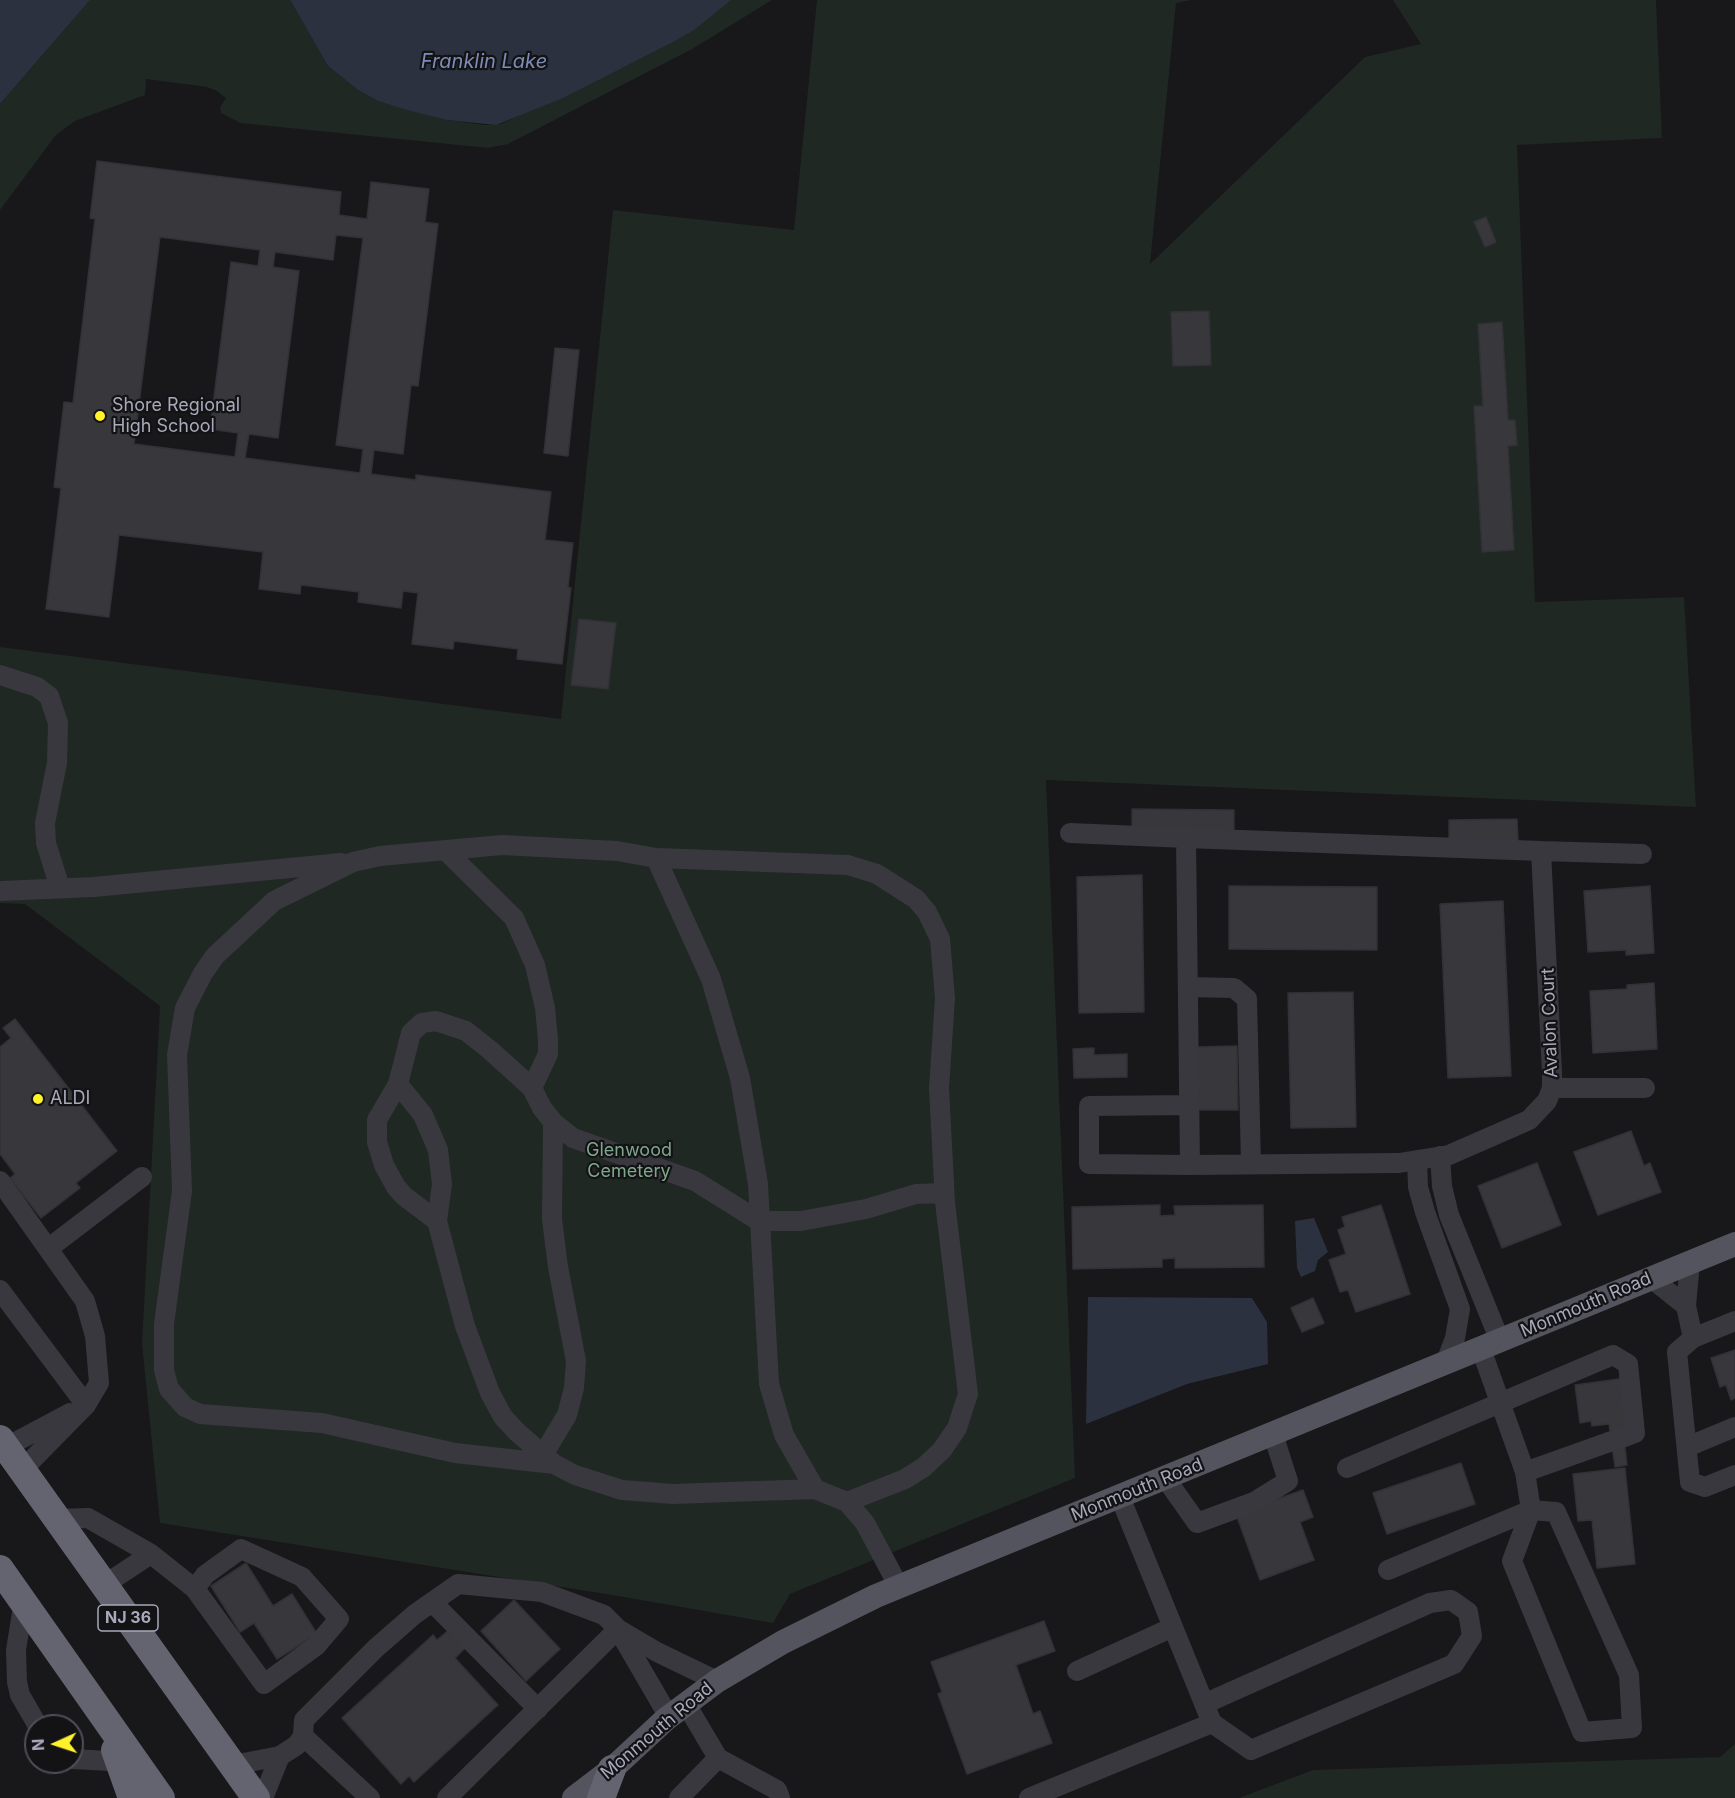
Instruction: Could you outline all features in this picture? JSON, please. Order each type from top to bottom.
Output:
[{"type":"highway","name":"NJ 36","points":[[3,1443],[256,1798]]},
{"type":"highway","points":[[0,1569],[103,1717],[127,1762],[161,1798]]},
{"type":"highway","points":[[127,1762],[132,1798]]},
{"type":"highway","points":[[601,1798],[612,1769]]},
{"type":"main road","name":"Monmouth Road","points":[[574,1798],[717,1681],[783,1642],[899,1587],[1735,1244]]},
{"type":"lane","points":[[0,675],[37,687],[49,696],[58,723],[57,763],[45,823],[46,843],[60,888]]},
{"type":"lane","points":[[1070,833],[1642,854]]},
{"type":"lane","points":[[1186,838],[1190,1165]]},
{"type":"lane","points":[[0,891],[268,870],[502,845],[617,851],[656,858],[848,865],[877,874],[895,883],[927,912],[938,932],[944,958],[945,998],[939,1088],[944,1193],[955,1293],[968,1374],[968,1394],[963,1416],[942,1450],[924,1467],[905,1479],[847,1502]]},
{"type":"lane","points":[[446,851],[513,918],[535,965],[545,1008],[548,1046],[544,1065],[532,1088]]},
{"type":"lane","name":"Avalon Court","points":[[1190,1105],[1089,1106],[1089,1164],[1399,1163],[1440,1156],[1529,1120],[1547,1101],[1552,1088],[1541,851]]},
{"type":"lane","points":[[656,858],[696,940],[726,1024],[740,1078],[752,1141],[770,1384],[784,1435],[815,1489]]},
{"type":"lane","points":[[353,862],[274,901],[215,956],[194,989],[181,1022],[177,1055],[182,1191],[164,1324],[163,1351],[169,1389],[185,1407],[200,1414],[322,1423],[455,1453],[548,1460]]},
{"type":"lane","points":[[268,870],[274,901]]},
{"type":"lane","points":[[1188,987],[1234,988],[1247,999],[1251,1164]]},
{"type":"lane","points":[[437,1221],[404,1196],[396,1186],[384,1166],[377,1142],[377,1120],[398,1084],[411,1033],[422,1023],[436,1021],[466,1031],[532,1088],[553,1122],[573,1138],[694,1181],[759,1221],[801,1221],[866,1209],[916,1194],[944,1193]]},
{"type":"lane","points":[[398,1084],[423,1115],[438,1150],[442,1184],[437,1221],[465,1326],[490,1393],[503,1417],[548,1460],[585,1478],[622,1490],[645,1493],[815,1489],[847,1502],[865,1523],[899,1587]]},
{"type":"lane","points":[[1552,1088],[1645,1088]]},
{"type":"lane","points":[[548,1460],[567,1415],[574,1388],[576,1361],[558,1267],[552,1219],[553,1122]]},
{"type":"lane","points":[[1388,1570],[1531,1510],[1556,1512],[1629,1676],[1632,1728],[1582,1732],[1512,1561],[1531,1510],[1525,1472],[1500,1402],[1490,1345],[1449,1215],[1442,1186],[1440,1156]]},
{"type":"lane","points":[[1417,1160],[1419,1187],[1425,1212],[1460,1309],[1455,1338],[1446,1362]]},
{"type":"lane","points":[[49,1248],[142,1177]]},
{"type":"lane","points":[[0,1181],[85,1301],[95,1336],[99,1383],[86,1405],[23,1469]]},
{"type":"lane","points":[[1690,1262],[1686,1306],[1694,1338]]},
{"type":"lane","points":[[1651,1278],[1686,1306]]},
{"type":"lane","points":[[0,1290],[86,1405]]},
{"type":"lane","points":[[1735,1321],[1694,1338],[1677,1352],[1690,1482],[1705,1487],[1735,1475]]},
{"type":"lane","points":[[1347,1468],[1613,1355],[1628,1364],[1635,1433],[1525,1472]]},
{"type":"lane","points":[[3,1443],[86,1405]]},
{"type":"lane","points":[[1687,1447],[1735,1426]]},
{"type":"lane","points":[[1166,1479],[1197,1523],[1254,1502],[1288,1481],[1273,1434]]},
{"type":"lane","points":[[1120,1497],[1204,1704],[1212,1722],[1251,1750],[1454,1664],[1472,1636],[1468,1611],[1451,1600],[1430,1603],[1204,1704]]},
{"type":"lane","points":[[58,1519],[88,1518],[151,1554],[195,1589],[264,1684],[316,1646],[339,1619],[302,1577],[241,1549],[205,1575],[195,1589]]},
{"type":"lane","points":[[105,1585],[151,1554]]},
{"type":"lane","points":[[233,1765],[280,1756],[297,1745],[303,1728],[376,1648],[432,1602],[458,1584],[542,1592],[604,1615],[618,1629],[678,1711],[718,1758],[777,1790],[780,1798]]},
{"type":"lane","points":[[24,1601],[16,1650],[17,1682],[20,1695],[31,1714]]},
{"type":"lane","points":[[432,1602],[538,1709]]},
{"type":"lane","points":[[1077,1671],[1173,1627]]},
{"type":"lane","points":[[618,1629],[657,1652],[717,1681]]},
{"type":"lane","points":[[447,1798],[618,1629]]},
{"type":"lane","points":[[1029,1798],[1212,1722]]},
{"type":"lane","points":[[303,1728],[370,1798]]},
{"type":"lane","points":[[263,1798],[280,1756]]},
{"type":"lane","points":[[679,1798],[718,1758]]},
{"type":"lane","points":[[84,1760],[127,1762]]},
{"type":"green space","points":[[90,0],[290,0],[328,66],[358,90],[378,101],[447,120],[485,125],[501,124],[539,106],[731,0],[772,0],[694,48],[508,144],[488,148],[240,123],[221,113],[220,107],[226,98],[217,91],[207,87],[146,79],[145,95],[75,121],[56,135],[0,210],[0,104]]},
{"type":"green space","name":"Glenwood Cemetery","points":[[817,0],[1191,0],[1176,3],[1150,264],[1365,57],[1421,44],[1393,0],[1656,0],[1662,138],[1517,145],[1535,602],[1684,597],[1696,807],[1046,780],[1075,1478],[790,1594],[773,1623],[160,1523],[142,1343],[160,1006],[25,904],[0,903],[0,647],[561,719],[613,210],[794,230]]},
{"type":"green space","points":[[1735,1744],[1735,1798],[1239,1798],[1313,1770],[1720,1757]]},
{"type":"water","points":[[0,0],[90,0],[0,104]]},
{"type":"water","name":"Franklin Lake","points":[[290,0],[731,0],[694,30],[673,42],[563,98],[496,125],[447,120],[407,110],[378,101],[358,90],[328,66]]},
{"type":"water","points":[[1314,1218],[1328,1252],[1318,1260],[1315,1271],[1301,1277],[1297,1268],[1295,1221]]},
{"type":"water","points":[[1088,1297],[1252,1298],[1267,1322],[1268,1364],[1187,1384],[1086,1424]]},
{"type":"building","name":"Shore Regional High School","points":[[97,161],[341,192],[339,215],[367,219],[371,182],[429,189],[425,222],[438,224],[418,386],[411,385],[403,454],[374,450],[371,474],[416,480],[416,475],[551,492],[545,540],[573,543],[568,587],[571,588],[562,664],[517,659],[518,649],[454,641],[453,649],[412,644],[418,593],[403,591],[401,608],[358,602],[359,592],[301,585],[300,594],[259,589],[263,552],[119,535],[109,617],[46,609],[61,488],[54,487],[64,402],[73,403],[95,219],[90,218]],"holes":[[[336,235],[363,238],[336,445],[363,449],[360,473],[245,458],[249,434],[278,438],[299,271],[273,267],[275,252],[333,260]],[[160,237],[260,250],[258,266],[231,262],[210,429],[238,433],[235,457],[134,444]]]},
{"type":"building","points":[[1486,217],[1496,242],[1485,247],[1474,222]]},
{"type":"building","points":[[1209,311],[1211,365],[1173,366],[1171,312]]},
{"type":"building","points":[[1502,322],[1508,420],[1515,420],[1517,445],[1508,446],[1514,550],[1482,552],[1474,406],[1483,406],[1478,324]]},
{"type":"building","points":[[555,348],[579,350],[568,456],[544,453]]},
{"type":"building","points":[[579,619],[616,623],[608,689],[571,685]]},
{"type":"building","points":[[1132,809],[1234,810],[1234,831],[1132,831]]},
{"type":"building","points":[[1517,819],[1518,841],[1449,842],[1449,820]]},
{"type":"building","points":[[1142,875],[1144,1012],[1079,1013],[1077,877]]},
{"type":"building","points":[[1229,886],[1377,887],[1377,950],[1229,949]]},
{"type":"building","points":[[1650,886],[1654,953],[1626,955],[1626,950],[1588,952],[1584,891]]},
{"type":"building","points":[[1503,901],[1511,1076],[1448,1078],[1440,904]]},
{"type":"building","points":[[1654,983],[1657,1049],[1593,1053],[1590,991],[1627,989],[1627,985]]},
{"type":"building","points":[[1353,992],[1356,1127],[1291,1128],[1288,993]]},
{"type":"building","name":"ALDI","points":[[15,1019],[117,1151],[76,1183],[80,1188],[41,1218],[10,1178],[15,1174],[0,1154],[0,1047],[11,1038],[3,1028]]},
{"type":"building","points":[[1237,1046],[1238,1110],[1196,1110],[1195,1047]]},
{"type":"building","points":[[1094,1048],[1094,1055],[1127,1054],[1127,1077],[1074,1078],[1073,1049]]},
{"type":"building","points":[[1631,1131],[1644,1166],[1650,1163],[1661,1192],[1598,1215],[1574,1152]]},
{"type":"building","points":[[1537,1163],[1561,1225],[1502,1248],[1478,1186]]},
{"type":"building","points":[[1160,1205],[1160,1216],[1175,1215],[1174,1206],[1263,1205],[1264,1267],[1175,1268],[1175,1258],[1162,1259],[1162,1267],[1073,1269],[1072,1207]]},
{"type":"building","points":[[1381,1205],[1410,1294],[1356,1312],[1348,1290],[1340,1292],[1329,1260],[1346,1254],[1338,1230],[1345,1227],[1342,1217]]},
{"type":"building","points":[[1313,1298],[1324,1323],[1302,1332],[1291,1308]]},
{"type":"building","points":[[1735,1350],[1735,1398],[1731,1400],[1726,1385],[1720,1387],[1711,1358]]},
{"type":"building","points":[[1626,1378],[1633,1430],[1623,1431],[1627,1465],[1615,1467],[1609,1424],[1592,1426],[1591,1421],[1580,1423],[1575,1385]]},
{"type":"building","points":[[1461,1463],[1475,1504],[1387,1534],[1373,1493]]},
{"type":"building","points":[[1625,1468],[1635,1564],[1597,1568],[1592,1520],[1578,1521],[1573,1474]]},
{"type":"building","points":[[1303,1490],[1313,1517],[1300,1522],[1314,1560],[1260,1580],[1236,1514]]},
{"type":"building","points":[[246,1563],[273,1606],[292,1594],[317,1634],[277,1659],[254,1623],[240,1632],[211,1586]]},
{"type":"building","points":[[514,1600],[560,1649],[526,1681],[481,1631]]},
{"type":"building","points":[[1044,1621],[1055,1651],[1016,1665],[1033,1714],[1040,1711],[1052,1743],[967,1774],[938,1694],[942,1692],[931,1662]]},
{"type":"building","points":[[450,1629],[466,1647],[455,1658],[498,1705],[414,1782],[409,1776],[401,1784],[342,1718],[433,1635],[437,1640]]},
{"type":"place","name":"Shore Regional High School","points":[[100,416]]},
{"type":"place","name":"ALDI","points":[[38,1099]]}]
